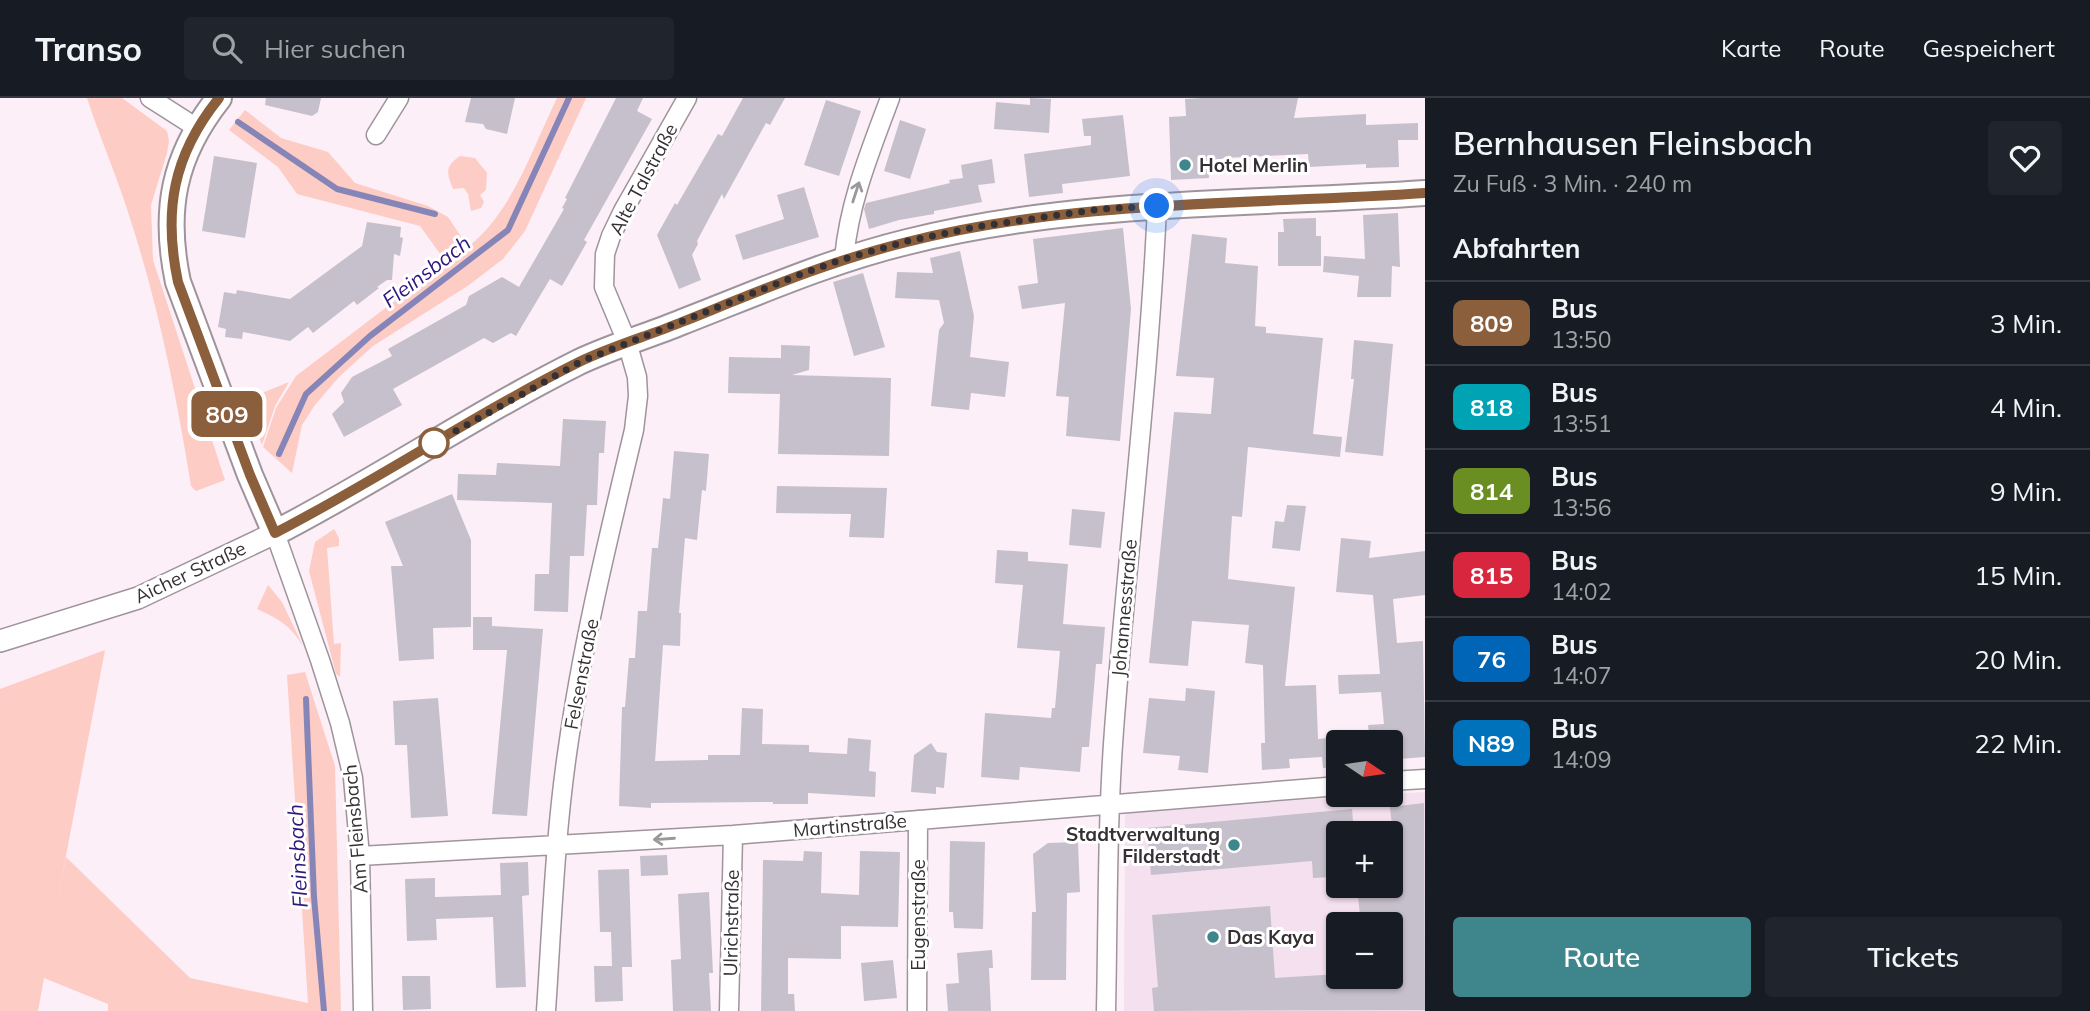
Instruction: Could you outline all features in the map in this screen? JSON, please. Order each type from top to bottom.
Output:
[{"type":"main road","points":[[219,98],[186,147],[174,187],[171,236],[173,260],[183,295],[250,475],[275,533]]},
{"type":"main road","name":"Aicher Straße","points":[[275,533],[582,361],[844,259],[908,241],[981,226],[1102,209],[1425,193]]},
{"type":"street","points":[[150,98],[197,128]]},
{"type":"street","points":[[376,135],[398,98]]},
{"type":"street","name":"Alte Talstraße","points":[[627,342],[604,287],[605,254],[623,211],[687,98]]},
{"type":"street","points":[[844,259],[847,226],[854,197],[890,98]]},
{"type":"street","name":"Johannesstraße","points":[[1106,1011],[1114,733],[1149,332],[1157,206]]},
{"type":"street","name":"Felsenstraße","points":[[546,1011],[568,747],[584,645],[636,411],[637,377],[627,342]]},
{"type":"street","name":"Aicher Straße","points":[[0,641],[138,598],[275,533]]},
{"type":"street","name":"Am Fleinsbach","points":[[275,533],[306,617],[347,749],[358,815],[363,1011]]},
{"type":"street","points":[[1404,780],[1425,779]]},
{"type":"street","name":"Martinstraße","points":[[360,856],[733,835],[1326,787]]},
{"type":"street","name":"Eugenstraße","points":[[917,1011],[918,820]]},
{"type":"street","name":"Ulrichstraße","points":[[729,1011],[733,835]]},
{"type":"shaded area","points":[[87,98],[122,98],[167,131],[167,153],[151,205],[153,260],[225,480],[196,491],[191,486],[172,381],[148,277]]},
{"type":"shaded area","points":[[557,98],[586,98],[525,231],[503,259],[469,285],[373,346],[339,377],[302,425],[292,473],[263,447],[276,408],[296,376],[446,262],[420,226],[297,194],[278,167],[229,130],[245,110],[281,138],[328,152],[355,183],[428,206],[448,217],[468,247],[484,232],[509,197]]},
{"type":"shaded area","points":[[460,156],[475,158],[487,173],[486,190],[480,195],[484,202],[481,208],[471,211],[468,194],[464,188],[453,189],[448,174],[451,164]]},
{"type":"shaded area","points":[[289,382],[275,406],[262,445],[245,400]]},
{"type":"shaded area","points":[[334,529],[339,538],[339,546],[327,548],[334,644],[341,643],[340,677],[336,674],[309,571],[315,542]]},
{"type":"shaded area","points":[[268,585],[282,602],[303,646],[283,623],[257,609]]},
{"type":"shaded area","points":[[105,650],[54,919],[66,857],[190,978],[308,1003],[287,675],[305,672],[335,766],[341,1011],[108,1011],[108,1004],[44,978],[38,1011],[0,1011],[0,689]]},
{"type":"shaded area","points":[[1425,792],[1425,1011],[1124,1011],[1125,811],[1326,798],[1326,807],[1404,807],[1404,793]]},
{"type":"building","points":[[266,98],[321,98],[318,112],[312,116],[265,105]]},
{"type":"building","points":[[471,98],[515,98],[507,134],[486,129],[483,124],[465,122]]},
{"type":"building","points":[[616,98],[643,98],[637,111],[652,119],[584,240],[587,242],[562,286],[550,279],[516,336],[511,333],[493,343],[484,338],[393,389],[402,405],[344,437],[332,414],[344,402],[341,393],[352,377],[392,356],[388,349],[466,305],[469,296],[502,277],[519,287],[564,209],[565,198]]},
{"type":"building","points":[[743,98],[785,98],[770,125],[766,123],[724,199],[722,194],[697,241],[692,255],[701,280],[679,289],[657,235],[718,134],[722,136]]},
{"type":"building","points":[[1030,98],[1051,99],[1049,133],[994,129],[996,102],[1030,105]]},
{"type":"building","points":[[1298,98],[1294,118],[1366,114],[1366,125],[1418,123],[1418,140],[1398,140],[1399,167],[1366,168],[1366,164],[1309,167],[1308,154],[1222,158],[1208,160],[1209,178],[1171,180],[1169,117],[1186,116],[1185,99]]},
{"type":"building","points":[[826,100],[861,111],[839,176],[804,165]]},
{"type":"building","points":[[1123,115],[1130,176],[1062,184],[1063,193],[1029,197],[1024,154],[1091,145],[1091,136],[1084,136],[1082,119]]},
{"type":"building","points":[[900,120],[926,129],[910,179],[884,171]]},
{"type":"building","points":[[214,156],[257,163],[245,238],[202,231]]},
{"type":"building","points":[[992,159],[995,183],[978,185],[982,202],[934,211],[934,214],[869,229],[864,209],[866,203],[950,183],[949,180],[963,178],[961,165]]},
{"type":"building","points":[[804,187],[819,237],[743,260],[735,235],[784,219],[777,195]]},
{"type":"building","points":[[1398,213],[1400,267],[1392,266],[1391,297],[1357,297],[1359,276],[1323,272],[1324,256],[1365,259],[1363,215]]},
{"type":"building","points":[[1316,218],[1316,236],[1321,236],[1321,266],[1278,266],[1278,232],[1284,232],[1283,219]]},
{"type":"building","points":[[367,222],[401,227],[400,237],[403,238],[400,256],[394,254],[392,280],[387,280],[377,287],[379,288],[357,305],[354,301],[313,333],[308,327],[290,341],[243,332],[242,339],[225,337],[226,329],[218,327],[224,292],[236,294],[237,290],[290,299],[362,246]]},
{"type":"building","points":[[1123,228],[1131,309],[1120,441],[1066,436],[1069,397],[1056,396],[1065,303],[1022,309],[1018,286],[1038,283],[1033,239]]},
{"type":"building","points":[[1192,234],[1227,238],[1225,263],[1258,266],[1255,326],[1266,327],[1266,333],[1323,338],[1313,434],[1342,437],[1340,457],[1248,447],[1242,517],[1232,516],[1228,579],[1295,587],[1285,686],[1316,685],[1318,739],[1326,738],[1326,768],[1323,768],[1322,757],[1289,759],[1290,768],[1262,770],[1261,743],[1265,743],[1263,665],[1245,663],[1249,625],[1192,621],[1188,666],[1149,663],[1174,412],[1211,414],[1214,378],[1176,376]]},
{"type":"building","points":[[960,251],[974,316],[970,357],[1009,362],[1005,397],[971,393],[969,410],[931,406],[939,330],[944,323],[939,300],[895,298],[897,272],[933,273],[930,258]]},
{"type":"building","points":[[863,273],[885,347],[854,356],[833,282]]},
{"type":"building","points":[[1354,340],[1393,344],[1383,456],[1345,452],[1354,379],[1351,379]]},
{"type":"building","points":[[781,345],[810,346],[809,370],[792,375],[891,378],[889,456],[778,454],[780,394],[728,393],[729,357],[781,358]]},
{"type":"building","points":[[563,419],[606,421],[604,453],[599,453],[597,505],[587,505],[584,556],[570,556],[568,612],[534,611],[535,574],[549,574],[552,503],[457,500],[458,474],[496,475],[497,463],[560,466]]},
{"type":"building","points":[[674,451],[709,454],[706,491],[702,490],[697,540],[685,538],[679,613],[680,646],[663,645],[655,761],[708,760],[708,755],[740,755],[742,708],[763,709],[762,744],[809,745],[809,752],[847,754],[848,738],[871,740],[869,771],[876,772],[875,797],[808,793],[808,804],[651,803],[651,808],[619,806],[622,707],[625,707],[629,658],[635,658],[638,611],[647,611],[652,548],[658,548],[663,498],[670,499]]},
{"type":"building","points":[[777,486],[887,488],[884,538],[849,537],[851,514],[776,513]]},
{"type":"building","points":[[452,494],[471,540],[471,627],[433,628],[434,659],[399,661],[391,566],[403,566],[385,522]]},
{"type":"building","points":[[1287,505],[1306,506],[1300,551],[1272,548],[1275,521],[1284,522]]},
{"type":"building","points":[[1072,509],[1105,512],[1101,548],[1069,545]]},
{"type":"building","points":[[1341,538],[1371,541],[1369,558],[1425,551],[1425,595],[1393,599],[1397,643],[1423,641],[1425,757],[1404,759],[1404,730],[1369,730],[1368,725],[1384,724],[1381,692],[1339,694],[1338,675],[1380,674],[1373,595],[1336,592]]},
{"type":"building","points":[[997,550],[1028,552],[1028,561],[1068,564],[1063,624],[1105,627],[1102,664],[1096,664],[1089,747],[1082,747],[1080,772],[1020,767],[1019,780],[981,777],[985,713],[1051,718],[1052,708],[1055,708],[1060,651],[1017,648],[1023,585],[995,583]]},
{"type":"building","points":[[473,617],[492,617],[492,626],[543,629],[527,816],[492,814],[507,650],[473,650]]},
{"type":"building","points":[[1186,688],[1215,691],[1208,773],[1178,770],[1180,756],[1143,753],[1149,698],[1185,701]]},
{"type":"building","points":[[438,698],[448,816],[411,818],[407,745],[395,745],[393,701]]},
{"type":"building","points":[[931,743],[937,752],[947,753],[944,788],[936,787],[936,794],[911,792],[914,755]]},
{"type":"building","points":[[1424,803],[1425,1010],[1154,1011],[1152,988],[1158,987],[1152,915],[1270,906],[1275,978],[1326,975],[1326,989],[1403,989],[1403,912],[1360,912],[1358,898],[1403,898],[1403,821],[1391,821],[1390,807]]},
{"type":"building","points":[[1352,809],[1353,821],[1326,821],[1326,877],[1313,878],[1312,861],[1151,875],[1147,828]]},
{"type":"building","points":[[950,841],[985,842],[983,929],[954,928],[953,912],[949,912]]},
{"type":"building","points":[[1078,842],[1080,892],[1067,893],[1066,980],[1031,980],[1032,912],[1036,912],[1033,854],[1048,843]]},
{"type":"building","points":[[804,851],[822,852],[821,893],[859,895],[860,851],[900,852],[898,927],[841,926],[841,959],[788,958],[788,994],[794,994],[795,1011],[761,1011],[763,860],[803,861]]},
{"type":"building","points":[[667,855],[668,875],[641,876],[640,856]]},
{"type":"building","points":[[528,862],[529,895],[522,896],[526,987],[496,988],[493,917],[436,919],[437,940],[407,941],[405,879],[435,878],[435,897],[501,895],[500,863]]},
{"type":"building","points":[[629,869],[632,967],[622,967],[623,1001],[595,1002],[594,966],[612,966],[611,932],[600,932],[598,870]]},
{"type":"building","points":[[709,892],[713,973],[709,973],[711,1011],[673,1011],[671,960],[681,959],[678,894]]},
{"type":"building","points":[[992,950],[993,968],[989,968],[991,1011],[948,1011],[946,984],[959,983],[957,953]]},
{"type":"building","points":[[893,960],[897,998],[864,1001],[861,963]]},
{"type":"building","points":[[402,976],[430,976],[431,1009],[403,1010]]},
{"type":"waterway","name":"Fleinsbach","points":[[279,454],[306,394],[370,336],[508,230],[569,98]]},
{"type":"waterway","points":[[238,122],[337,189],[435,214]]},
{"type":"waterway","name":"Fleinsbach","points":[[306,699],[314,897],[324,1011]]},
{"type":"bus line","name":"809","points":[[219,98],[197,128],[179,167],[172,213],[173,260],[178,282],[250,475],[275,533],[582,361],[844,259],[908,241],[981,226],[1102,209],[1425,193]]},
{"type":"place","name":"Hotel Merlin","points":[[1185,165]]},
{"type":"place","name":"Stadtverwaltung Filderstadt","points":[[1234,845]]},
{"type":"place","name":"Das Kaya","points":[[1213,937]]},
{"type":"route","points":[[434,443],[582,361],[844,259],[908,241],[981,226],[1102,209],[1157,206]]}]
